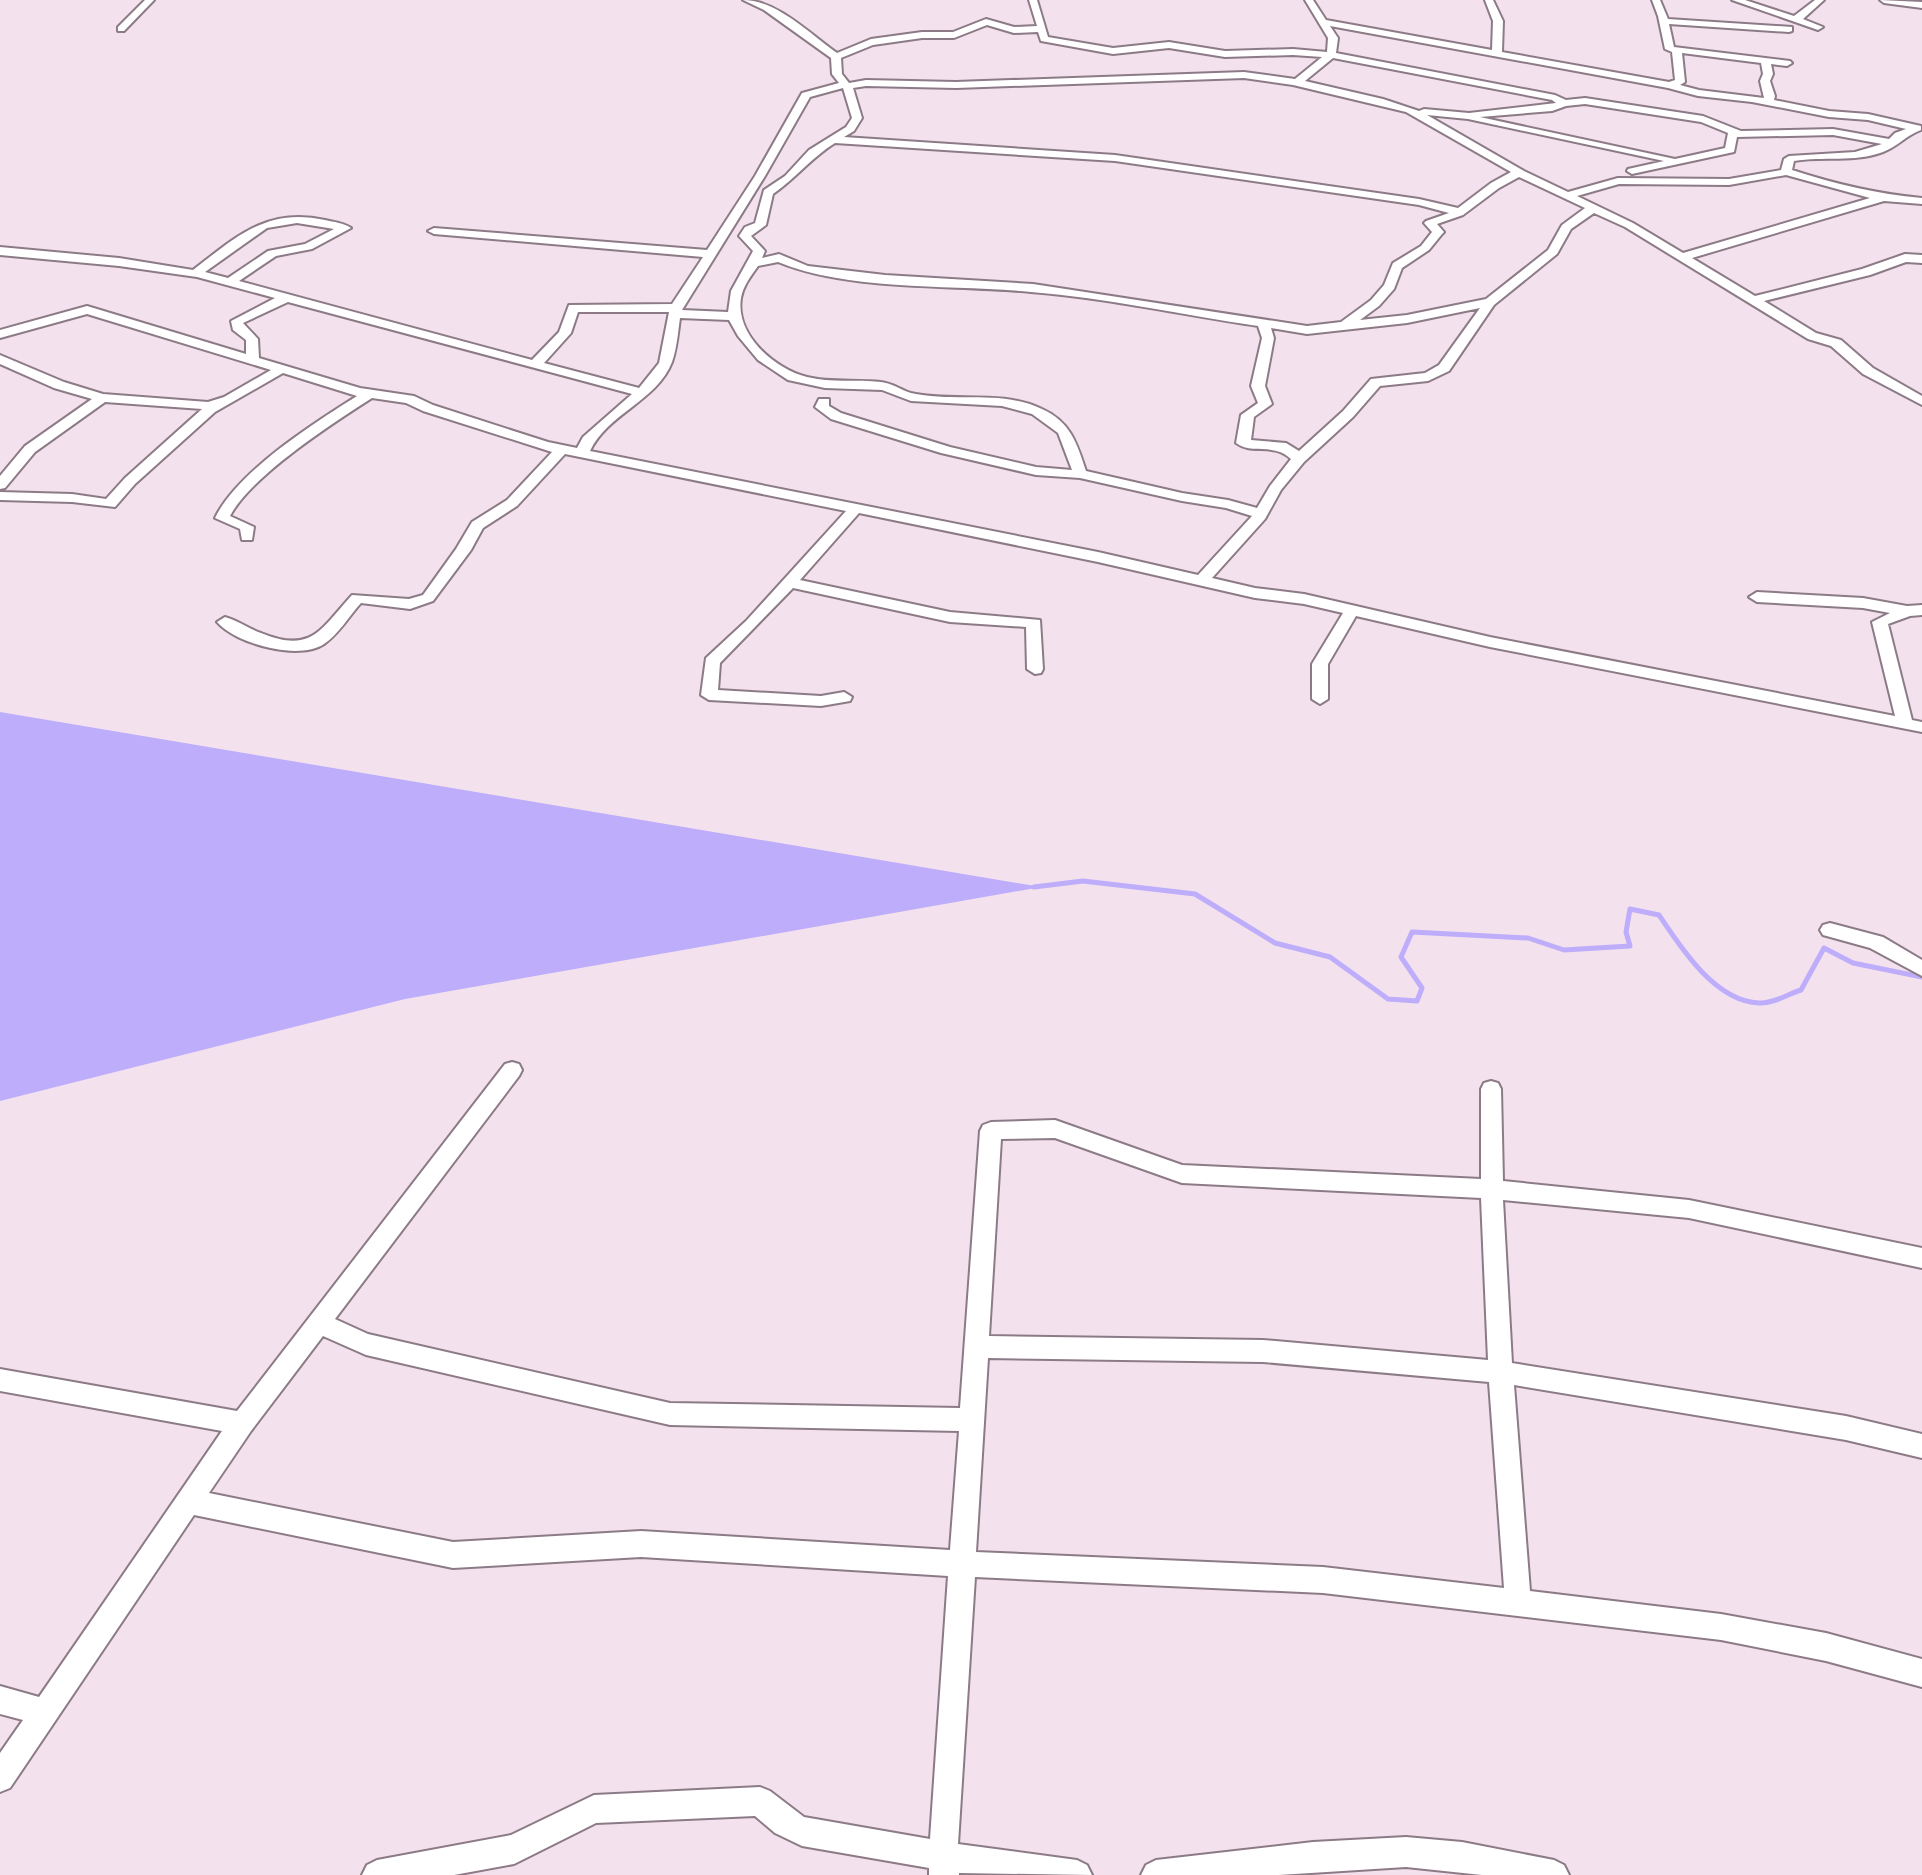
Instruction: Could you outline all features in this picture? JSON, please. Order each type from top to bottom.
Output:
[{"type":"street","points":[[121,29],[150,0]]},
{"type":"street","points":[[747,0],[767,8],[836,57]]},
{"type":"street","points":[[1033,0],[1044,39],[1114,51],[1169,45],[1225,54],[1293,52],[1331,55],[1463,78],[1555,98],[1564,103]]},
{"type":"street","points":[[1297,83],[1331,55],[1333,38],[1310,0]]},
{"type":"street","points":[[1489,0],[1498,21],[1497,53]]},
{"type":"street","points":[[1656,0],[1670,49],[1787,63]]},
{"type":"street","points":[[1736,0],[1791,25]]},
{"type":"street","points":[[1791,25],[1821,0]]},
{"type":"street","points":[[1884,0],[1922,5]]},
{"type":"street","points":[[1663,21],[1818,27]]},
{"type":"street","points":[[836,57],[871,42],[922,35],[954,35],[986,22],[1014,30],[1042,29]]},
{"type":"street","points":[[1324,22],[1669,85],[1698,93],[1768,102],[1817,112],[1868,117],[1919,128]]},
{"type":"street","points":[[1669,85],[1680,82],[1677,51]]},
{"type":"street","points":[[836,57],[837,74],[845,85],[857,118],[850,129],[813,152],[789,178],[768,192],[760,225],[749,229],[745,236],[759,251],[739,282],[735,295],[734,316],[738,331],[755,351],[792,379],[849,387],[885,386],[907,397],[1004,403],[1042,413],[1070,437],[1080,474]]},
{"type":"street","points":[[1765,59],[1768,74],[1765,81],[1770,96],[1768,102]]},
{"type":"street","points":[[582,453],[589,440],[620,409],[642,393],[665,363],[675,311],[708,254],[760,176],[806,94],[866,83],[956,85],[1244,75],[1297,83],[1410,110],[1457,116],[1681,162]]},
{"type":"street","points":[[1457,116],[1552,108],[1564,103],[1589,101],[1703,119],[1738,133]]},
{"type":"street","points":[[1410,110],[1520,173],[1595,207],[1812,336],[1836,343],[1868,370],[1922,401]]},
{"type":"street","points":[[1782,121],[1803,132]]},
{"type":"street","points":[[1786,172],[1789,159],[1809,154],[1864,154],[1883,150],[1899,135],[1919,128]]},
{"type":"street","points":[[1632,171],[1730,150],[1732,134],[1738,133],[1833,132],[1892,143]]},
{"type":"street","points":[[836,140],[1135,160],[1419,202],[1460,212]]},
{"type":"street","points":[[1569,195],[1618,181],[1729,182],[1786,172],[1838,188],[1885,198],[1922,201]]},
{"type":"street","points":[[1345,325],[1375,303],[1390,286],[1397,267],[1424,248],[1438,232],[1430,223],[1455,216],[1473,205],[1501,178],[1520,173]]},
{"type":"street","points":[[1682,257],[1885,198]]},
{"type":"street","points":[[1202,580],[1261,514],[1275,489],[1299,459],[1348,414],[1376,382],[1428,377],[1444,368],[1490,302],[1553,252],[1566,227],[1595,207]]},
{"type":"street","points":[[195,274],[262,225],[276,220],[305,219],[345,228],[308,247],[272,253],[229,283]]},
{"type":"street","points":[[434,231],[708,254]]},
{"type":"street","points":[[0,251],[119,262],[195,274],[642,393]]},
{"type":"street","points":[[752,263],[779,258],[806,269],[885,279],[1033,288],[1307,330],[1407,319],[1490,302]]},
{"type":"street","points":[[1751,301],[1866,272],[1905,258],[1922,259]]},
{"type":"street","points":[[253,359],[252,339],[237,327],[237,321],[285,299]]},
{"type":"street","points":[[535,363],[565,333],[573,308],[734,316]]},
{"type":"street","points":[[0,334],[87,310],[370,393],[409,399],[482,426],[562,449],[1352,610],[1490,642],[1922,727]]},
{"type":"street","points":[[1263,323],[1268,338],[1258,386],[1265,404],[1248,415],[1242,443],[1286,447],[1299,459]]},
{"type":"street","points":[[0,359],[59,385],[102,398],[189,405],[229,400],[283,368]]},
{"type":"street","points":[[247,537],[247,527],[222,518],[227,507],[276,457],[313,429],[370,393]]},
{"type":"street","points":[[0,485],[30,449],[102,398]]},
{"type":"street","points":[[824,402],[822,407],[836,416],[946,450],[1036,471],[1080,474],[1182,498],[1228,504],[1261,514]]},
{"type":"street","points":[[0,496],[72,498],[110,504],[143,467],[168,447],[193,421],[218,403]]},
{"type":"street","points":[[225,622],[273,644],[301,646],[318,642],[357,598],[410,604],[428,598],[463,550],[477,525],[512,503],[562,449]]},
{"type":"street","points":[[844,698],[821,701],[709,695],[712,662],[752,624],[856,508]]},
{"type":"street","points":[[788,582],[950,617],[1034,624],[1035,669]]},
{"type":"street","points":[[1757,597],[1863,603],[1915,610]]},
{"type":"street","points":[[1863,603],[1880,622],[1905,724]]},
{"type":"street","points":[[1320,699],[1320,664],[1352,610]]},
{"type":"street","points":[[1880,622],[1915,610]]},
{"type":"street","points":[[1830,930],[1877,942],[1922,969]]},
{"type":"street","points":[[0,1777],[242,1423],[512,1070]]},
{"type":"street","points":[[1491,1089],[1490,1189],[1500,1372],[1518,1602]]},
{"type":"street","points":[[944,1866],[991,1131],[1055,1129],[1182,1174],[1490,1189],[1689,1209],[1922,1258]]},
{"type":"street","points":[[318,1323],[366,1343],[670,1414],[973,1420]]},
{"type":"street","points":[[978,1347],[1264,1351],[1500,1372],[1846,1428],[1922,1446]]},
{"type":"street","points":[[0,1380],[242,1423]]},
{"type":"street","points":[[188,1501],[453,1555],[641,1544],[963,1564],[1323,1580],[1721,1627],[1826,1647],[1922,1672]]},
{"type":"street","points":[[0,1700],[44,1712]]},
{"type":"street","points":[[377,1875],[514,1849],[594,1809],[760,1801],[785,1824],[802,1831],[944,1866],[1077,1875]]},
{"type":"street","points":[[1156,1875],[1314,1867],[1407,1852],[1458,1857],[1555,1875]]},
{"type":"shaded area","points":[[0,712],[1041,887],[405,999],[0,1101]]},
{"type":"waterway","points":[[1034,887],[1083,881],[1195,894],[1275,943],[1330,957],[1388,999],[1417,1001],[1422,988],[1401,957],[1412,932],[1528,938],[1564,950],[1630,946],[1626,932],[1630,909],[1659,915],[1701,971],[1728,993],[1743,1000],[1764,1003],[1801,990],[1824,948],[1853,963],[1922,977]]}]
